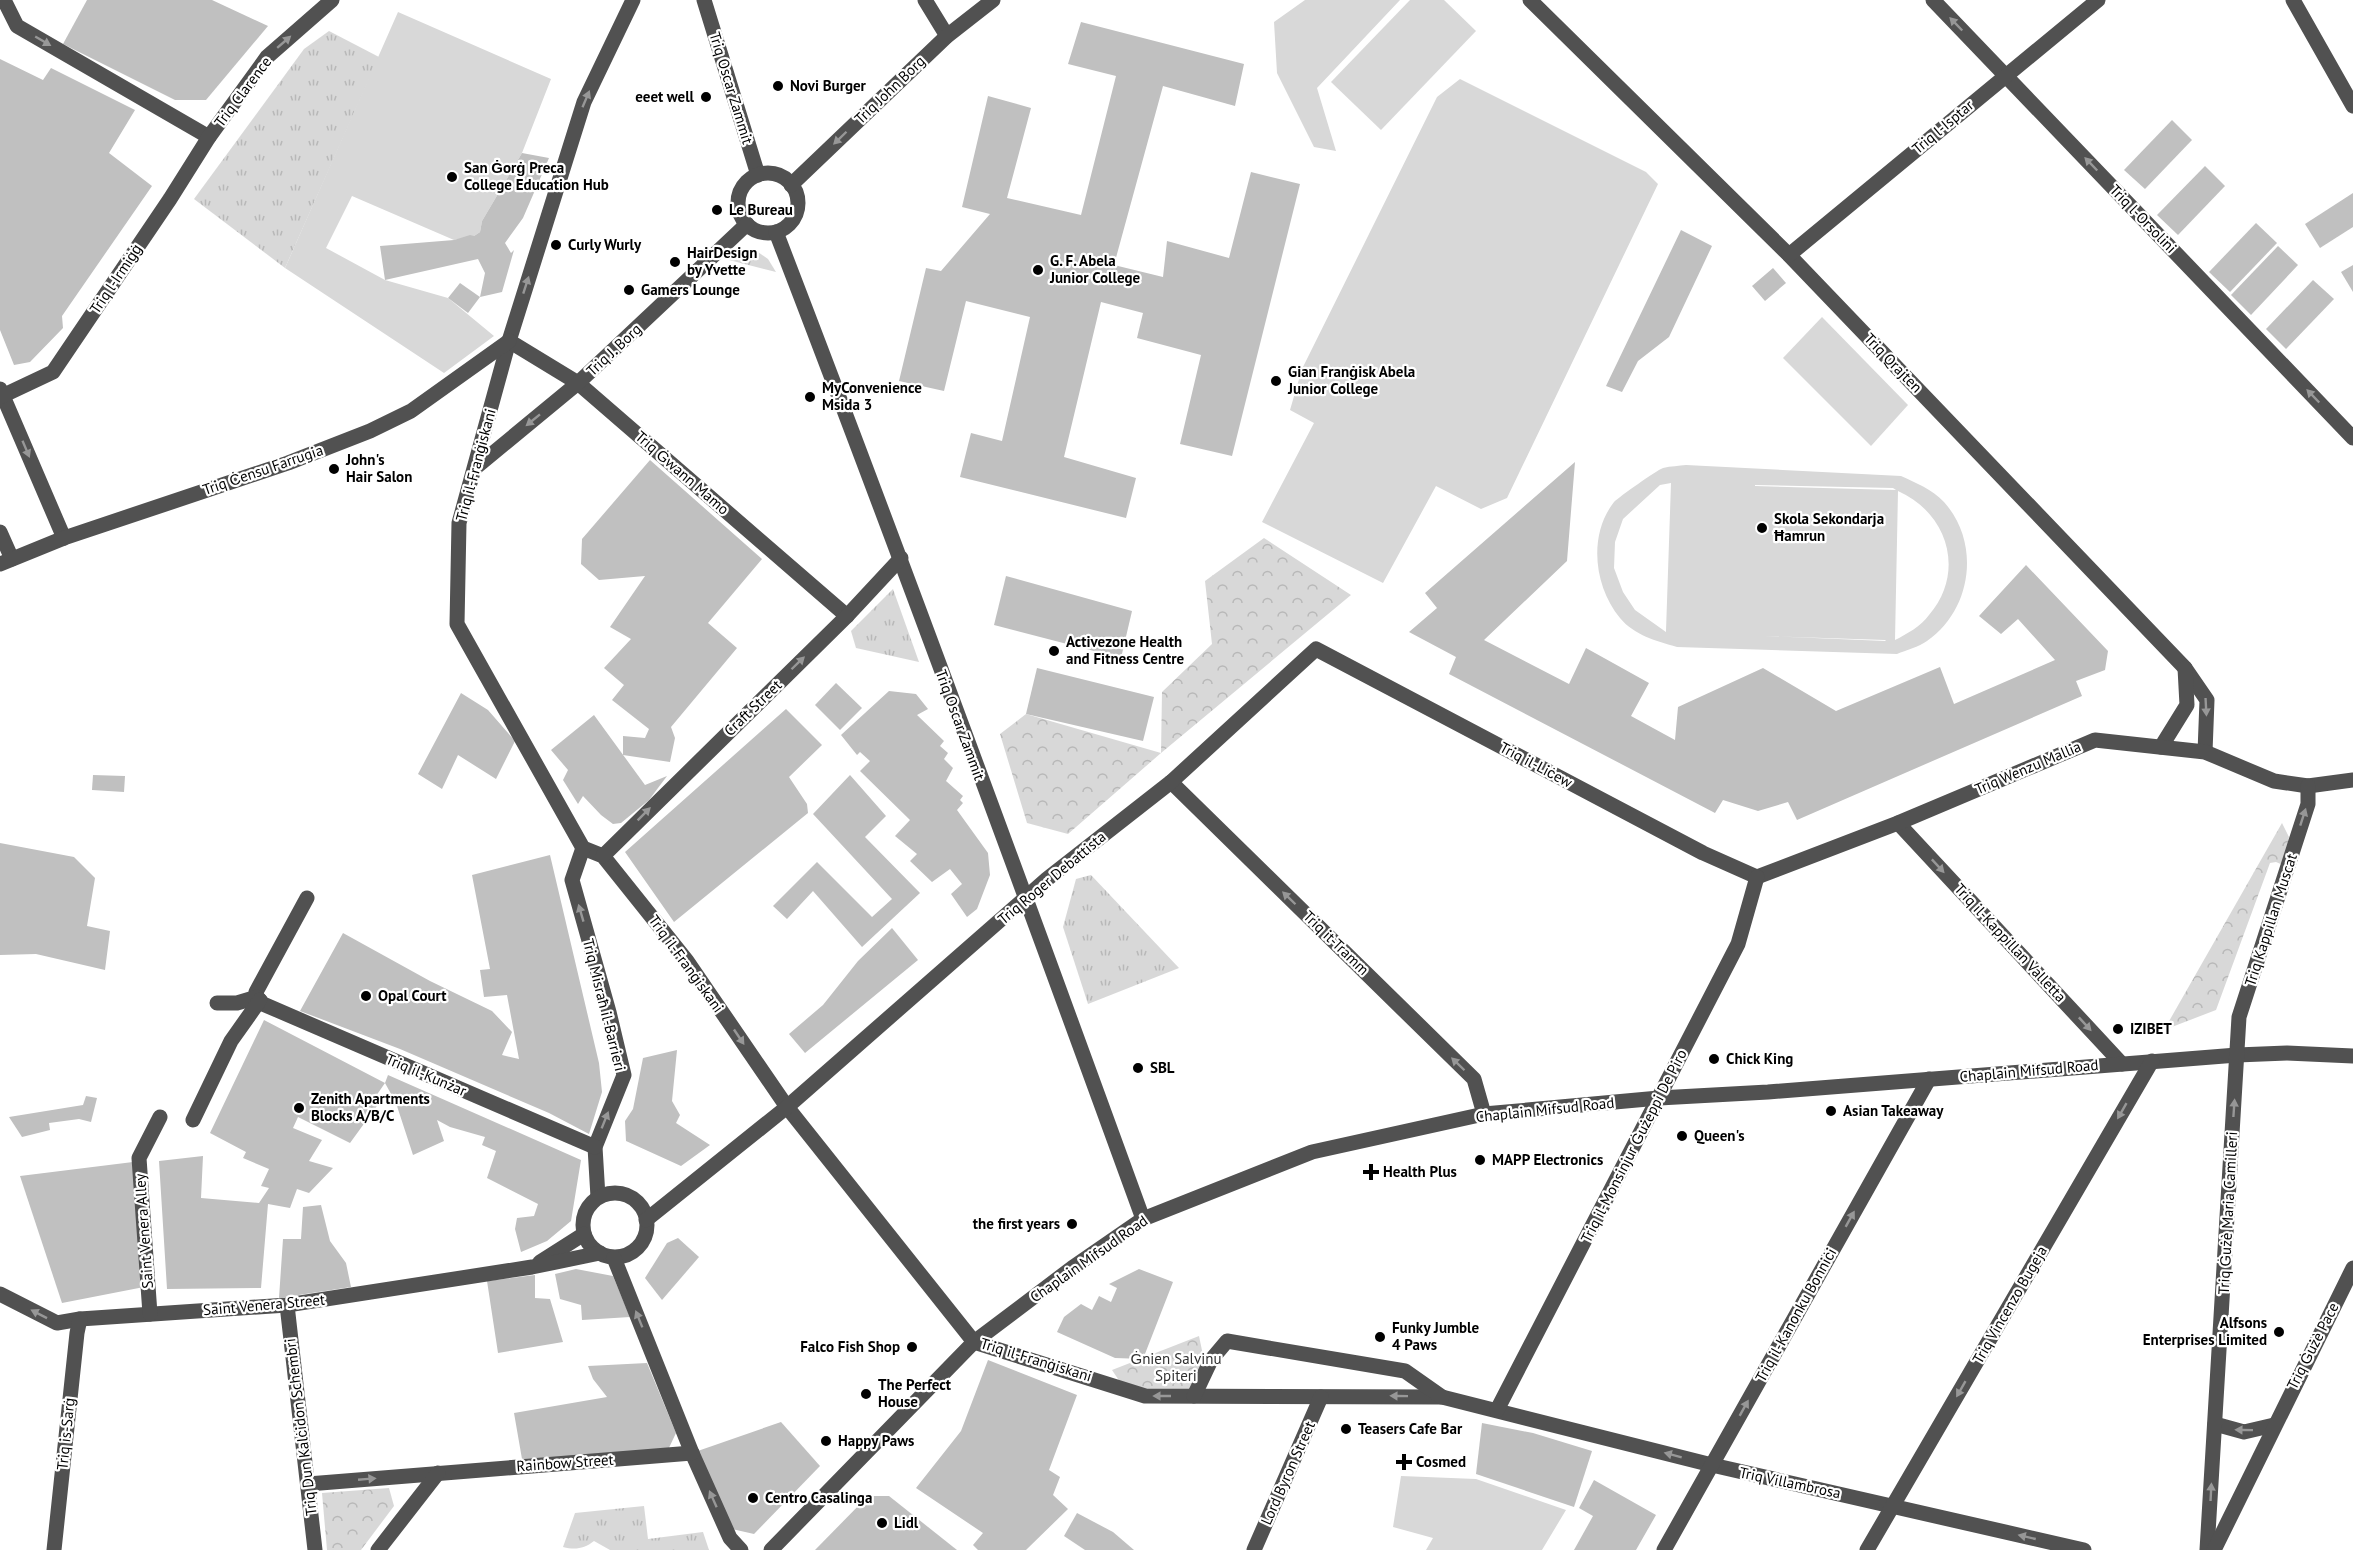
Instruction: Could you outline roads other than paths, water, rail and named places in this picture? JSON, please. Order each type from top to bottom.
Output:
[{"type":"street","points":[[4,0],[17,26],[209,137]]},
{"type":"street","name":"Triq Clarence","points":[[209,137],[267,57],[332,0]]},
{"type":"street","points":[[509,341],[584,102],[633,0]]},
{"type":"street","name":"Triq Oscar Zammit","points":[[704,0],[758,175]]},
{"type":"street","points":[[925,0],[947,36]]},
{"type":"street","name":"Triq John Borg","points":[[792,184],[947,36],[993,0]]},
{"type":"street","name":"Triq Qrajten","points":[[1530,0],[1789,255],[2185,668],[2207,700],[2205,752]]},
{"type":"street","name":"Triq l-Orsolini","points":[[1933,0],[2353,438]]},
{"type":"street","name":"Triq l-Isptar","points":[[1789,255],[2098,0]]},
{"type":"street","points":[[2293,0],[2353,106]]},
{"type":"street","name":"Triq l-Irmiġġ","points":[[1,394],[53,372],[170,200],[209,137]]},
{"type":"street","points":[[776,174],[792,184],[796,193],[796,211],[792,220],[785,228],[776,232],[765,233],[756,230],[741,216],[739,196],[749,180],[758,175],[776,174]]},
{"type":"street","name":"Triq J. Borg","points":[[475,468],[578,383],[747,224]]},
{"type":"street","name":"Triq Oscar Zammit","points":[[776,232],[901,558],[1143,1219]]},
{"type":"street","name":"Triq Ġwann Mamo","points":[[509,341],[578,383],[847,615]]},
{"type":"street","name":"Triq il-Franġiskani","points":[[509,341],[459,523],[457,624],[583,848],[603,856],[687,961],[787,1107],[974,1342],[1145,1396],[1442,1397],[1497,1410]]},
{"type":"street","name":"Triq Ċensu Farrugia","points":[[6,561],[64,538],[288,463],[370,432],[411,411],[509,341]]},
{"type":"street","points":[[1,394],[64,538]]},
{"type":"street","points":[[0,532],[6,561]]},
{"type":"street","name":"Craft Street","points":[[603,856],[847,615],[901,558]]},
{"type":"street","name":"Triq Roger Debattista","points":[[787,1107],[1025,899],[1171,782],[1316,650]]},
{"type":"street","name":"Triq il-Liċew","points":[[1316,650],[1703,853],[1757,878]]},
{"type":"street","points":[[2161,747],[2187,705],[2185,668]]},
{"type":"street","name":"Triq Wenzu Mallia","points":[[1757,878],[1898,823],[2095,740],[2205,752],[2274,781],[2308,786],[2353,780]]},
{"type":"street","name":"Triq it-Tramm","points":[[1171,782],[1474,1079],[1484,1114]]},
{"type":"street","name":"Triq Kappillan Muscat","points":[[2237,1055],[2239,1017],[2308,804],[2308,786]]},
{"type":"street","name":"Triq il-Kappillan Valletta","points":[[1898,823],[2122,1064]]},
{"type":"street","name":"Triq Misraħ il-Barrieri","points":[[583,848],[572,880],[624,1075],[594,1147],[598,1197]]},
{"type":"street","name":"Triq il-Monsinjur Ġużeppi De Piro","points":[[1497,1410],[1738,944],[1757,878]]},
{"type":"street","points":[[258,998],[256,992],[307,898]]},
{"type":"street","points":[[217,1003],[237,1003],[258,998]]},
{"type":"street","points":[[193,1120],[231,1041],[258,998]]},
{"type":"street","name":"Triq il-Kunżar","points":[[258,998],[268,1007],[594,1147]]},
{"type":"street","name":"Chaplain Mifsud Road","points":[[771,1550],[974,1342],[1072,1268],[1143,1219],[1312,1152],[1484,1114],[1659,1098],[2237,1055],[2287,1053],[2353,1056]]},
{"type":"street","name":"Triq Ġużè Maria Camilleri","points":[[2207,1550],[2237,1055]]},
{"type":"street","name":"Triq Vincenzo Bugeja","points":[[1867,1550],[2152,1061]]},
{"type":"street","name":"Triq il-Kanonku Bonniċi","points":[[1664,1550],[1929,1079]]},
{"type":"street","points":[[646,1220],[787,1107]]},
{"type":"street","name":"Saint Venera Alley","points":[[150,1314],[139,1158],[160,1118]]},
{"type":"street","points":[[618,1193],[637,1202],[643,1210],[646,1220],[643,1240],[629,1254],[607,1256],[593,1248],[584,1234],[585,1213],[598,1197],[618,1193]]},
{"type":"street","name":"Saint Venera Street","points":[[532,1267],[584,1234]]},
{"type":"street","points":[[607,1256],[730,1538],[741,1550]]},
{"type":"street","name":"Saint Venera Street","points":[[0,1294],[57,1323],[80,1319],[287,1305],[607,1256]]},
{"type":"street","name":"Triq Ġużè Pace","points":[[2214,1550],[2353,1268]]},
{"type":"street","name":"Triq Dun Kalċidon Schembri","points":[[287,1305],[315,1550]]},
{"type":"street","name":"Triq is-Sarġ","points":[[54,1550],[80,1319]]},
{"type":"street","name":"Triq il-Franġiskani","points":[[1194,1396],[1211,1360],[1227,1341],[1404,1371],[1442,1397]]},
{"type":"street","name":"Lord Byron Street","points":[[1254,1550],[1321,1397]]},
{"type":"street","name":"Triq Villambrosa","points":[[1497,1410],[1712,1465],[2084,1550]]},
{"type":"street","points":[[2215,1424],[2244,1432],[2274,1425]]},
{"type":"street","name":"Rainbow Street","points":[[308,1484],[693,1453]]},
{"type":"street","points":[[378,1550],[438,1473]]},
{"type":"place","name":"Novi Burger","points":[[778,86]]},
{"type":"place","name":"eeet well","points":[[706,97]]},
{"type":"place","name":"San Ġorġ Preca College Education Hub","points":[[452,177]]},
{"type":"place","name":"Le Bureau","points":[[717,210]]},
{"type":"place","name":"Curly Wurly","points":[[556,245]]},
{"type":"place","name":"HairDesign by Yvette","points":[[675,262]]},
{"type":"place","name":"G. F. Abela Junior College","points":[[1038,270]]},
{"type":"place","name":"Gamers Lounge","points":[[629,290]]},
{"type":"place","name":"Gian Franġisk Abela Junior College","points":[[1276,381]]},
{"type":"place","name":"MyConvenience Msida 3","points":[[810,397]]},
{"type":"place","name":"John's Hair Salon","points":[[334,469]]},
{"type":"place","name":"Skola Sekondarja Ħamrun","points":[[1762,528]]},
{"type":"place","name":"Activezone Health and Fitness Centre","points":[[1054,651]]},
{"type":"place","name":"Opal Court","points":[[366,996]]},
{"type":"place","name":"IZIBET","points":[[2118,1029]]},
{"type":"place","name":"Chick King","points":[[1714,1059]]},
{"type":"place","name":"SBL","points":[[1138,1068]]},
{"type":"place","name":"Zenith Apartments Blocks A/B/C","points":[[299,1108]]},
{"type":"place","name":"Asian Takeaway","points":[[1831,1111]]},
{"type":"place","name":"Queen's","points":[[1682,1136]]},
{"type":"place","name":"MAPP Electronics","points":[[1480,1160]]},
{"type":"place","name":"Health Plus","points":[[1371,1172]]},
{"type":"place","name":"the first years","points":[[1072,1224]]},
{"type":"place","name":"Alfsons Enterprises Limited","points":[[2279,1332]]},
{"type":"place","name":"Funky Jumble 4 Paws","points":[[1380,1337]]},
{"type":"place","name":"Falco Fish Shop","points":[[912,1347]]},
{"type":"place","name":"The Perfect House","points":[[866,1394]]},
{"type":"place","name":"Teasers Cafe Bar","points":[[1346,1429]]},
{"type":"place","name":"Happy Paws","points":[[826,1441]]},
{"type":"place","name":"Cosmed","points":[[1404,1462]]},
{"type":"place","name":"Centro Casalinga","points":[[753,1498]]},
{"type":"place","name":"Lidl","points":[[882,1523]]},
{"type":"park label","name":"Ġnien Salvinu Spiteri","points":[[1176,1368]]}]
